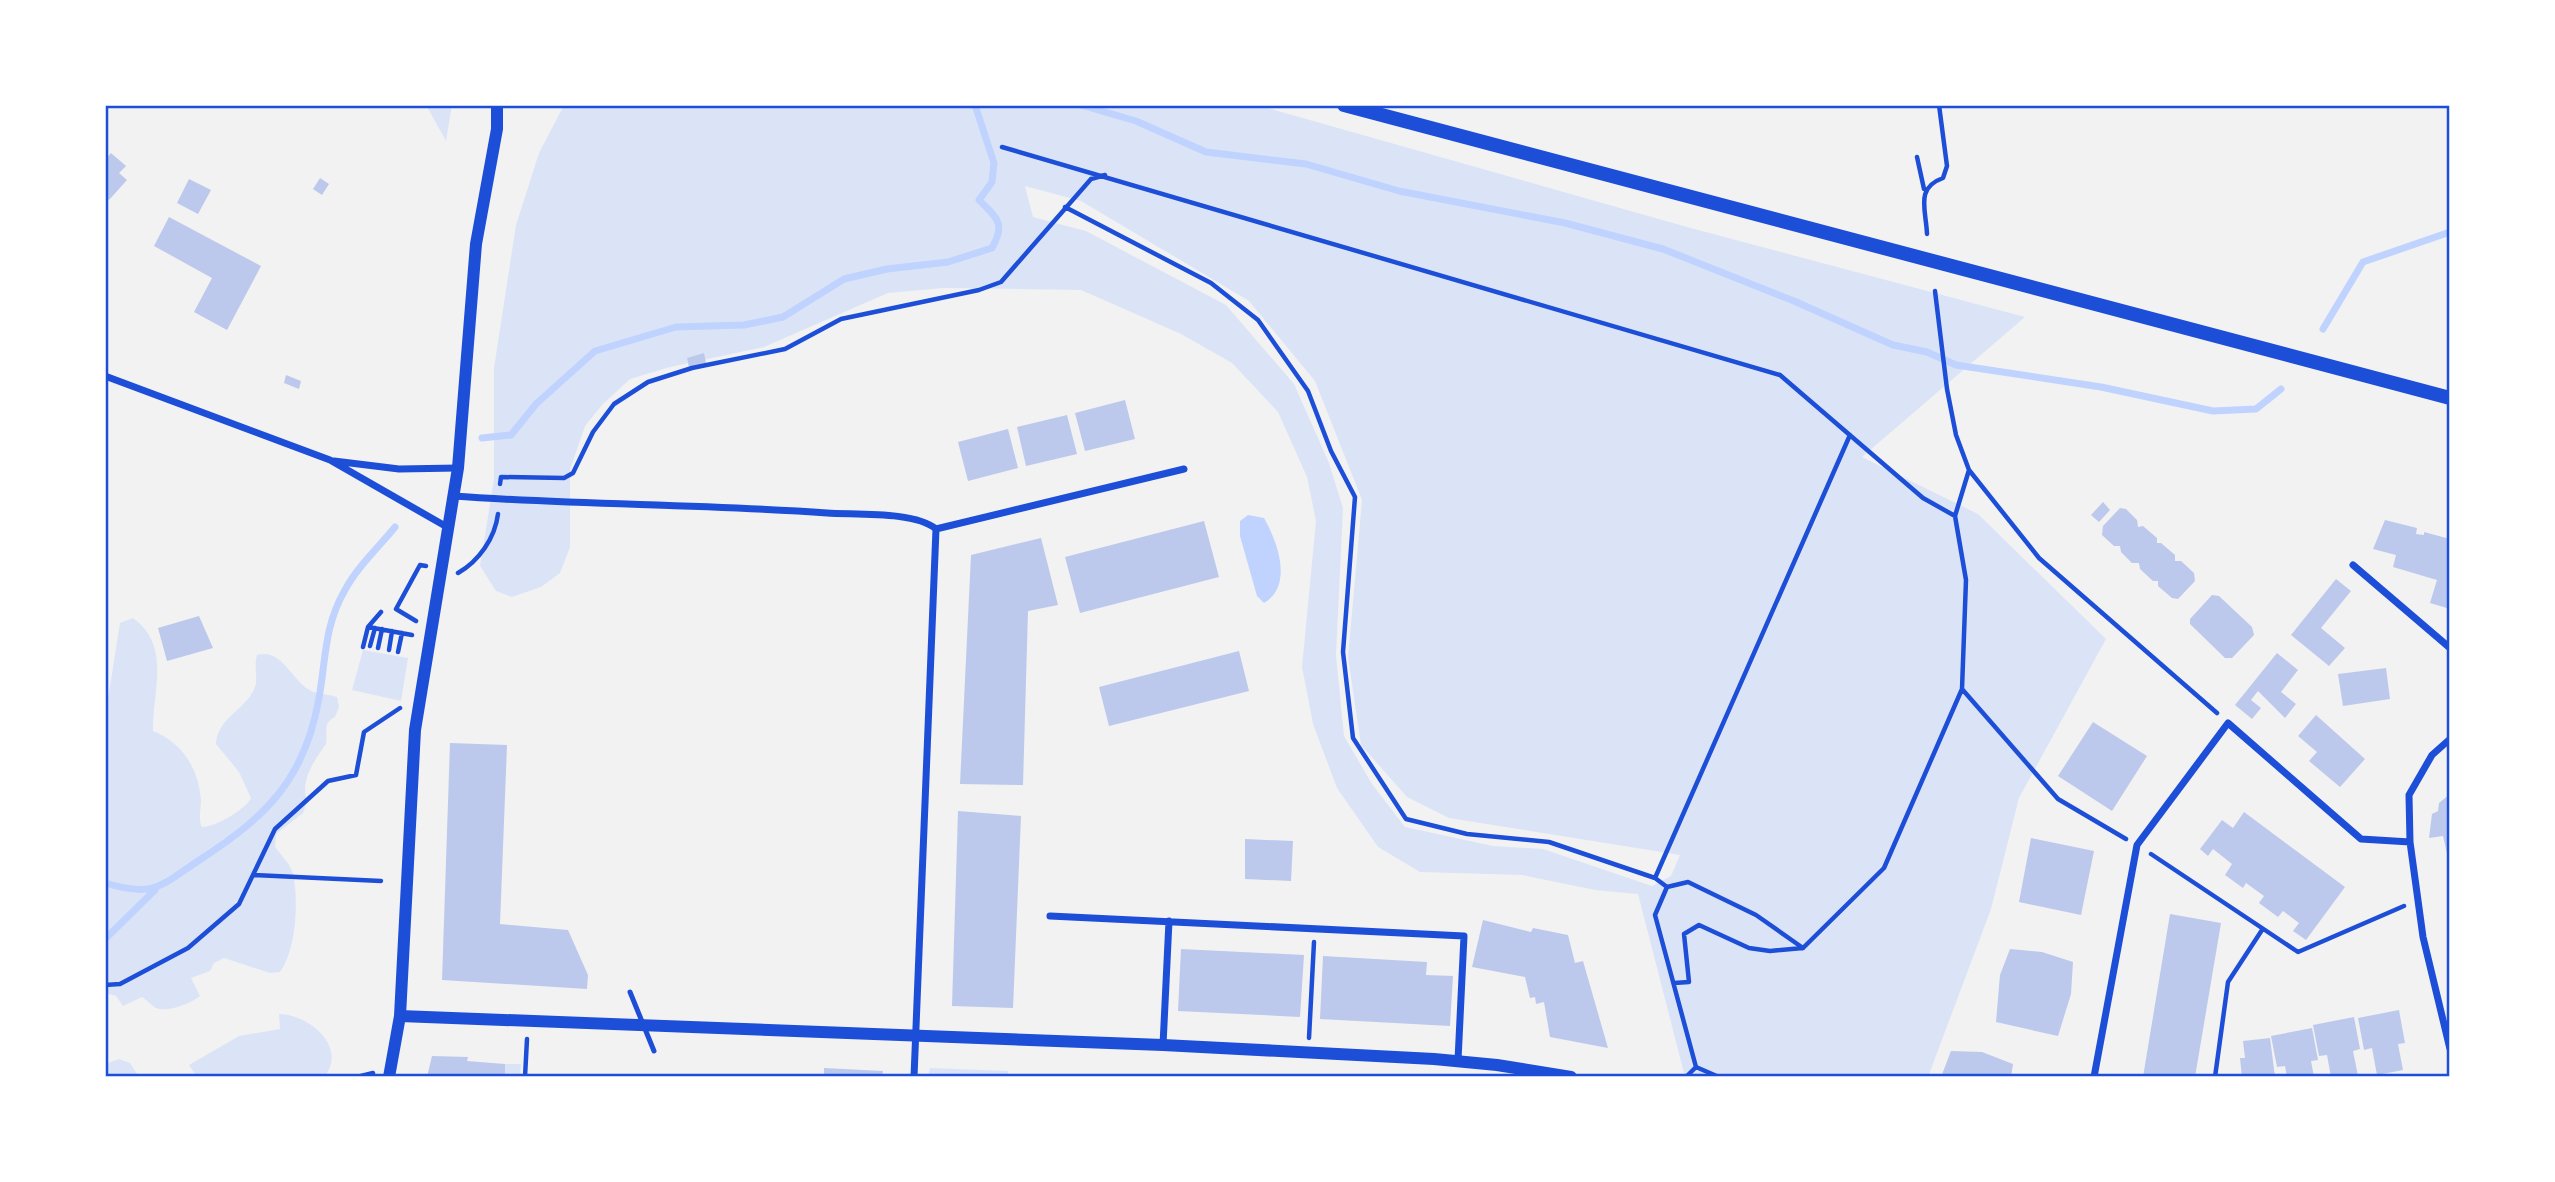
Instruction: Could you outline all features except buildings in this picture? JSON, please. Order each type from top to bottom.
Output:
[{"type":"main road","points":[[1344,105],[2450,398]]},
{"type":"street","points":[[389,1077],[400,1016],[411,768],[439,569],[458,468],[476,244],[497,129],[497,105]]},
{"type":"street","points":[[497,129],[507,105]]},
{"type":"street","points":[[105,376],[330,460],[447,527]]},
{"type":"street","points":[[330,460],[399,468],[458,468]]},
{"type":"street","points":[[936,529],[1184,469]]},
{"type":"street","points":[[453,496],[729,506],[855,514],[913,519],[928,522],[936,529]]},
{"type":"street","points":[[914,1077],[936,529]]},
{"type":"street","points":[[2354,565],[2450,649]]},
{"type":"street","points":[[2094,1077],[2137,845],[2228,723],[2361,839],[2410,842]]},
{"type":"street","points":[[2450,739],[2432,755],[2409,795],[2410,842],[2423,937],[2450,1049]]},
{"type":"street","points":[[1050,916],[1464,936],[1458,1060]]},
{"type":"street","points":[[1163,1045],[1169,921]]},
{"type":"street","points":[[400,1016],[643,1024],[916,1038],[1163,1045],[1458,1060],[1571,1077]]},
{"type":"lane","points":[[630,992],[654,1051]]},
{"type":"path","points":[[1924,190],[1929,183],[1943,178],[1947,166],[1939,105]]},
{"type":"path","points":[[1002,147],[1105,175],[1780,376],[1923,498],[1955,516]]},
{"type":"path","points":[[1917,157],[1924,190],[1927,234]]},
{"type":"path","points":[[420,624],[396,609],[420,565],[460,574],[485,550],[497,523],[500,477],[564,478],[573,473],[593,432],[614,404],[648,382],[692,368],[785,349],[841,319],[979,290],[1001,282],[1013,272],[1091,179],[1105,175]]},
{"type":"path","points":[[1065,207],[1211,283],[1258,320],[1308,391],[1331,451],[1355,497],[1343,652],[1353,738],[1406,819],[1467,834],[1549,842],[1655,878],[1667,887]]},
{"type":"path","points":[[1935,291],[1947,389],[1956,435],[1969,470],[2039,558],[2228,723]]},
{"type":"path","points":[[1655,878],[1850,435]]},
{"type":"path","points":[[1674,983],[1689,982],[1684,934],[1699,925],[1749,948],[1770,951],[1802,948],[1884,868],[1962,690],[1966,580],[1955,516],[1969,470]]},
{"type":"path","points":[[363,647],[381,612]]},
{"type":"path","points":[[372,627],[414,635]]},
{"type":"path","points":[[370,646],[372,627]]},
{"type":"path","points":[[378,648],[382,629]]},
{"type":"path","points":[[388,650],[392,631]]},
{"type":"path","points":[[398,652],[402,633]]},
{"type":"path","points":[[1962,690],[2058,799],[2137,845],[2298,952],[2382,914],[2418,902]]},
{"type":"path","points":[[105,985],[120,984],[188,948],[239,904],[275,829],[328,781],[356,775],[364,732],[405,704]]},
{"type":"path","points":[[253,875],[381,881]]},
{"type":"path","points":[[1667,887],[1688,882],[1756,915],[1802,948]]},
{"type":"path","points":[[1667,887],[1655,915],[1696,1067]]},
{"type":"path","points":[[1309,1053],[1315,929]]},
{"type":"path","points":[[2215,1077],[2228,982],[2262,930]]},
{"type":"path","points":[[525,1077],[528,1020]]},
{"type":"path","points":[[1686,1077],[1696,1067]]},
{"type":"path","points":[[1696,1067],[1719,1077]]},
{"type":"shaded area","points":[[426,105],[452,105],[446,141]]},
{"type":"shaded area","points":[[564,105],[1257,105],[1687,227],[2025,317],[1862,457],[1978,514],[2106,639],[2019,798],[1991,909],[1928,1077],[1685,1077],[1638,894],[1595,890],[1522,875],[1420,872],[1378,847],[1337,788],[1313,724],[1302,667],[1316,521],[1307,477],[1278,412],[1232,363],[1181,334],[1081,290],[944,288],[888,293],[764,347],[670,367],[630,379],[602,405],[585,426],[570,470],[570,547],[560,573],[541,587],[512,597],[496,591],[480,566],[494,479],[494,368],[516,225],[539,153]],"holes":[[[1025,186],[1081,201],[1249,301],[1315,381],[1362,500],[1348,657],[1361,745],[1407,797],[1449,818],[1680,855],[1671,876],[1652,886],[1543,849],[1493,846],[1405,827],[1372,784],[1344,736],[1336,655],[1343,508],[1329,463],[1294,384],[1226,305],[1086,231],[1033,217]]]},
{"type":"shaded area","points":[[133,618],[145,629],[156,656],[153,731],[173,742],[192,767],[201,800],[202,827],[229,817],[243,808],[251,798],[239,772],[216,744],[222,726],[253,692],[257,655],[265,654],[278,659],[309,690],[337,697],[339,707],[335,717],[327,725],[326,744],[307,778],[307,802],[303,813],[276,834],[275,847],[292,871],[296,898],[293,938],[280,972],[270,973],[224,958],[214,963],[210,971],[191,978],[200,996],[191,1002],[166,1009],[156,1008],[142,997],[123,1006],[116,996],[105,993],[105,718],[120,623]]},
{"type":"shaded area","points":[[363,650],[408,658],[401,701],[352,690]]},
{"type":"shaded area","points":[[279,1014],[302,1020],[322,1034],[332,1054],[324,1077],[197,1077],[189,1065],[239,1036],[280,1029]]},
{"type":"shaded area","points":[[119,1059],[130,1063],[139,1077],[105,1077],[105,1064]]},
{"type":"shaded area","points":[[505,1064],[521,1064],[520,1077],[505,1077]]},
{"type":"shaded area","points":[[930,1068],[1008,1071],[1008,1077],[928,1077]]},
{"type":"water","points":[[1248,515],[1264,518],[1278,550],[1281,574],[1273,595],[1264,603],[1257,596],[1240,536],[1240,521]]},
{"type":"waterway","points":[[482,438],[511,435],[536,404],[595,351],[676,327],[744,325],[783,317],[844,279],[887,269],[948,262],[992,248],[998,232],[998,221],[979,200],[992,182],[994,163],[975,105]]},
{"type":"waterway","points":[[1081,105],[1136,121],[1206,152],[1306,164],[1399,191],[1565,223],[1663,249],[1794,301],[1893,345],[1927,352],[1956,365],[2101,387],[2213,411],[2256,409],[2281,389]]},
{"type":"waterway","points":[[2323,329],[2363,262],[2450,232]]},
{"type":"waterway","points":[[105,883],[147,889],[166,882],[245,827],[280,793],[304,751],[313,726],[329,630],[338,603],[356,573],[395,527]]},
{"type":"waterway","points":[[105,939],[155,890]]}]
